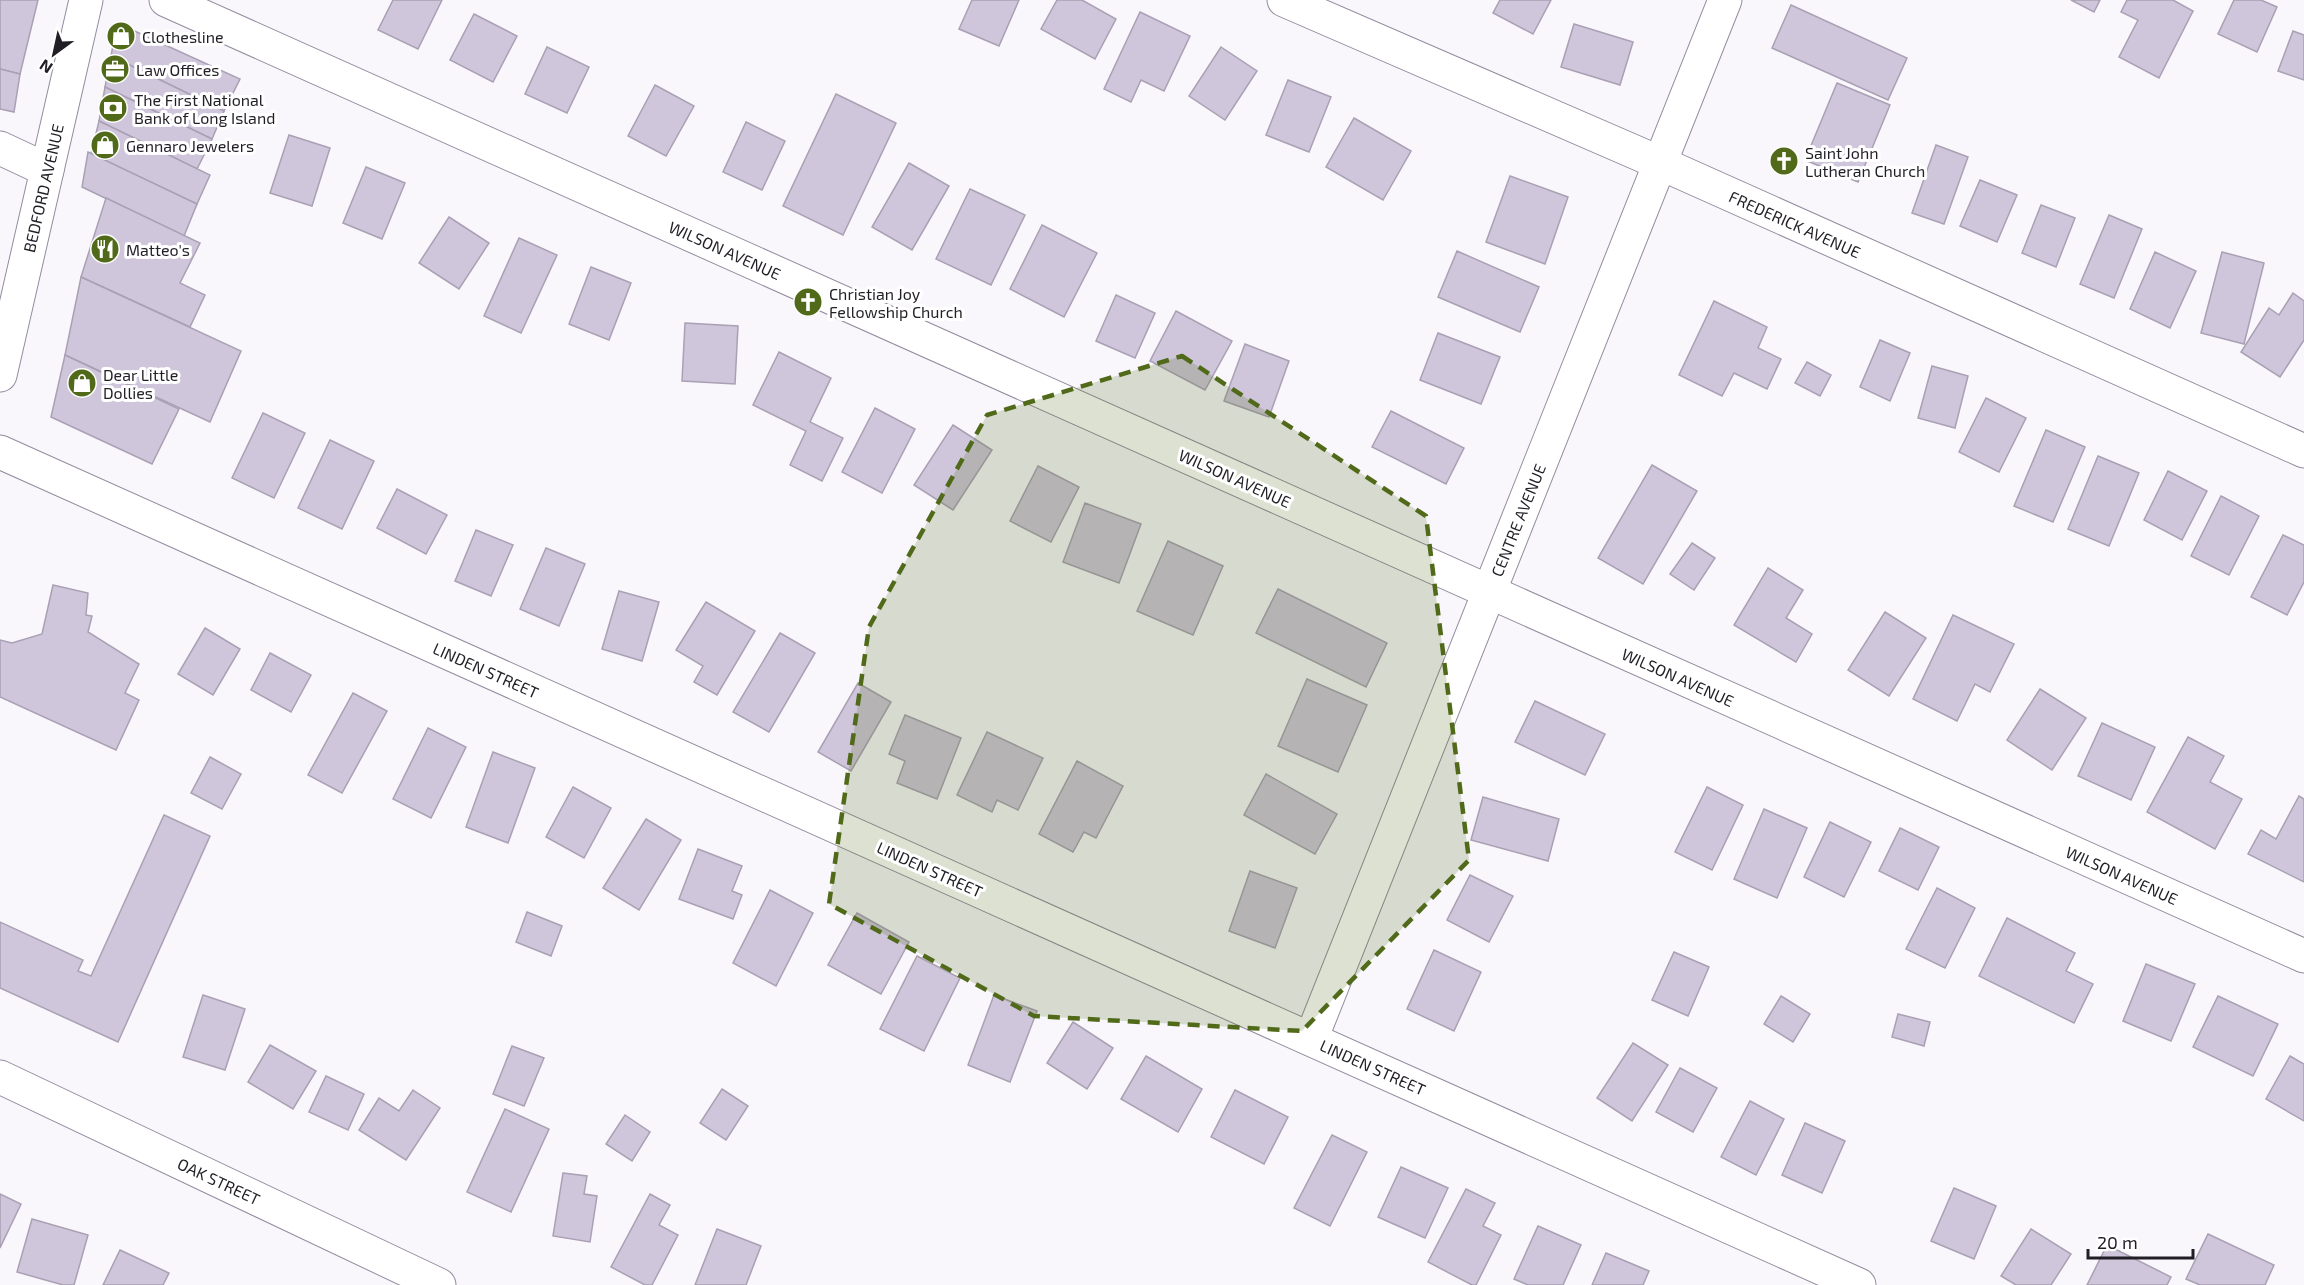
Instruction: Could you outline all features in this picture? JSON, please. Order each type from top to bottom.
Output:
[{"type":"street","name":"BEDFORD AVENUE","points":[[0,375],[86,0]]},
{"type":"street","name":"WILSON AVENUE","points":[[166,0],[2304,956]]},
{"type":"street","name":"FREDERICK AVENUE","points":[[1284,0],[1660,163],[2304,451]]},
{"type":"street","name":"CENTRE AVENUE","points":[[1311,1039],[1725,0]]},
{"type":"street","points":[[0,148],[47,170]]},
{"type":"street","name":"LINDEN STREET","points":[[0,452],[1859,1285]]},
{"type":"street","name":"OAK STREET","points":[[0,1077],[439,1285]]},
{"type":"highlighted area","points":[[1182,356],[1426,516],[1469,860],[1302,1031],[1034,1016],[829,904],[869,627],[987,415]]},
{"type":"building","points":[[0,0],[38,0],[20,74],[0,69]]},
{"type":"building","points":[[393,0],[442,0],[418,49],[378,30]]},
{"type":"building","points":[[972,0],[1019,0],[999,46],[959,29]]},
{"type":"building","points":[[1057,0],[1082,0],[1116,19],[1095,59],[1041,29]]},
{"type":"building","points":[[1500,0],[1551,0],[1533,34],[1493,13]]},
{"type":"building","points":[[2071,0],[2100,0],[2094,12]]},
{"type":"building","points":[[2127,0],[2173,0],[2193,11],[2159,78],[2119,57],[2138,20],[2121,12]]},
{"type":"building","points":[[2234,0],[2261,0],[2277,7],[2257,52],[2218,34]]},
{"type":"building","points":[[1791,5],[1907,58],[1888,100],[1772,48]]},
{"type":"building","points":[[1140,12],[1190,36],[1164,91],[1141,80],[1131,102],[1104,89]]},
{"type":"building","points":[[474,14],[517,36],[493,82],[450,60]]},
{"type":"building","points":[[117,23],[240,79],[224,111],[111,56]]},
{"type":"building","points":[[1574,24],[1633,42],[1620,85],[1561,67]]},
{"type":"building","points":[[2293,31],[2304,35],[2304,80],[2278,71]]},
{"type":"building","points":[[547,47],[589,67],[567,113],[525,94]]},
{"type":"building","points":[[1221,47],[1257,71],[1225,120],[1189,96]]},
{"type":"building","points":[[111,56],[224,111],[212,139],[105,87]]},
{"type":"building","points":[[0,69],[20,74],[14,112],[0,109]]},
{"type":"building","points":[[1288,80],[1331,97],[1309,152],[1266,135]]},
{"type":"building","points":[[1837,83],[1890,105],[1858,182],[1805,160]]},
{"type":"building","points":[[655,85],[694,106],[666,156],[628,136]]},
{"type":"building","points":[[105,87],[212,139],[197,169],[99,121]]},
{"type":"building","points":[[836,94],[896,123],[843,235],[783,206]]},
{"type":"building","points":[[1354,118],[1411,151],[1383,200],[1326,167]]},
{"type":"building","points":[[99,121],[210,175],[197,204],[91,154]]},
{"type":"building","points":[[746,122],[785,141],[762,190],[723,172]]},
{"type":"building","points":[[289,135],[330,148],[312,206],[270,193]]},
{"type":"building","points":[[1936,145],[1968,157],[1944,224],[1912,213]]},
{"type":"building","points":[[88,152],[197,204],[184,236],[82,187]]},
{"type":"building","points":[[909,163],[949,186],[912,250],[872,227]]},
{"type":"building","points":[[366,167],[405,183],[382,239],[343,223]]},
{"type":"building","points":[[1510,176],[1568,197],[1545,264],[1486,242]]},
{"type":"building","points":[[1980,180],[2017,195],[1997,242],[1960,226]]},
{"type":"building","points":[[970,189],[1025,215],[991,285],[936,259]]},
{"type":"building","points":[[106,198],[200,243],[180,283],[205,295],[190,327],[81,277]]},
{"type":"building","points":[[2041,205],[2075,218],[2056,267],[2022,253]]},
{"type":"building","points":[[2109,215],[2142,229],[2114,298],[2080,284]]},
{"type":"building","points":[[449,217],[489,243],[459,289],[419,263]]},
{"type":"building","points":[[1042,225],[1097,253],[1064,317],[1010,289]]},
{"type":"building","points":[[519,238],[557,255],[521,333],[484,316]]},
{"type":"building","points":[[1457,251],[1539,287],[1520,332],[1438,297]]},
{"type":"building","points":[[2155,252],[2196,271],[2170,328],[2130,309]]},
{"type":"building","points":[[2222,252],[2264,263],[2244,344],[2201,333]]},
{"type":"building","points":[[591,267],[631,283],[609,340],[569,324]]},
{"type":"building","points":[[81,277],[241,351],[210,422],[65,355]]},
{"type":"building","points":[[2293,293],[2304,301],[2304,340],[2280,377],[2241,352],[2269,308],[2279,315]]},
{"type":"building","points":[[1116,295],[1155,313],[1135,358],[1096,341]]},
{"type":"building","points":[[1714,301],[1767,327],[1758,348],[1781,359],[1767,389],[1734,373],[1722,396],[1679,375]]},
{"type":"building","points":[[1176,311],[1232,341],[1205,390],[1150,361]]},
{"type":"building","points":[[685,323],[738,326],[735,384],[682,381]]},
{"type":"building","points":[[1438,333],[1500,357],[1481,404],[1420,380]]},
{"type":"building","points":[[1880,340],[1910,353],[1890,401],[1860,387]]},
{"type":"building","points":[[1245,344],[1289,361],[1269,417],[1224,401]]},
{"type":"building","points":[[779,352],[831,378],[810,422],[843,438],[822,481],[790,465],[806,431],[753,405]]},
{"type":"building","points":[[65,355],[179,409],[152,464],[51,417]]},
{"type":"building","points":[[1807,362],[1831,375],[1820,396],[1795,383]]},
{"type":"building","points":[[1932,366],[1968,376],[1955,428],[1918,418]]},
{"type":"building","points":[[1986,398],[2026,418],[1999,472],[1959,452]]},
{"type":"building","points":[[875,408],[915,429],[882,493],[842,472]]},
{"type":"building","points":[[1391,411],[1464,448],[1446,484],[1372,447]]},
{"type":"building","points":[[263,413],[305,433],[274,498],[232,478]]},
{"type":"building","points":[[953,425],[992,450],[953,510],[914,485]]},
{"type":"building","points":[[2046,430],[2085,447],[2053,522],[2014,506]]},
{"type":"building","points":[[330,440],[374,461],[342,529],[298,508]]},
{"type":"building","points":[[2098,456],[2139,473],[2109,546],[2068,529]]},
{"type":"building","points":[[1652,465],[1697,491],[1643,584],[1598,558]]},
{"type":"building","points":[[1038,466],[1079,487],[1051,542],[1010,521]]},
{"type":"building","points":[[2168,471],[2207,491],[2182,540],[2144,520]]},
{"type":"building","points":[[397,489],[447,515],[426,554],[377,528]]},
{"type":"building","points":[[2221,496],[2259,516],[2229,575],[2191,556]]},
{"type":"building","points":[[1085,503],[1141,524],[1119,583],[1063,562]]},
{"type":"building","points":[[476,530],[513,545],[491,596],[455,581]]},
{"type":"building","points":[[2283,535],[2304,545],[2304,582],[2287,615],[2251,597]]},
{"type":"building","points":[[1168,541],[1223,566],[1193,635],[1137,611]]},
{"type":"building","points":[[1692,543],[1715,558],[1694,590],[1670,574]]},
{"type":"building","points":[[546,548],[585,564],[559,626],[520,609]]},
{"type":"building","points":[[1768,568],[1803,590],[1786,618],[1812,634],[1796,662],[1734,625]]},
{"type":"building","points":[[53,585],[88,593],[86,615],[92,616],[88,632],[139,664],[125,693],[139,700],[116,750],[0,697],[0,640],[12,643],[42,634]]},
{"type":"building","points":[[1278,589],[1387,643],[1366,687],[1256,633]]},
{"type":"building","points":[[619,591],[659,602],[642,661],[602,649]]},
{"type":"building","points":[[706,602],[755,631],[717,695],[694,682],[703,666],[676,650]]},
{"type":"building","points":[[1885,612],[1926,638],[1889,696],[1848,670]]},
{"type":"building","points":[[1953,615],[2014,644],[1990,692],[1975,684],[1957,721],[1913,699]]},
{"type":"building","points":[[205,628],[240,649],[213,695],[178,674]]},
{"type":"building","points":[[780,633],[815,653],[769,732],[733,712]]},
{"type":"building","points":[[270,653],[311,675],[291,712],[251,690]]},
{"type":"building","points":[[1307,679],[1367,705],[1338,772],[1278,746]]},
{"type":"building","points":[[858,683],[891,702],[851,771],[818,752]]},
{"type":"building","points":[[2040,689],[2086,718],[2052,770],[2007,740]]},
{"type":"building","points":[[353,693],[387,711],[342,793],[308,775]]},
{"type":"building","points":[[1535,701],[1605,734],[1585,775],[1515,742]]},
{"type":"building","points":[[905,715],[961,738],[937,799],[897,783],[905,761],[889,754]]},
{"type":"building","points":[[2102,723],[2155,747],[2131,800],[2078,776]]},
{"type":"building","points":[[428,728],[466,747],[431,818],[393,799]]},
{"type":"building","points":[[987,732],[1043,758],[1018,810],[997,800],[992,812],[957,795]]},
{"type":"building","points":[[2188,737],[2224,756],[2210,782],[2242,799],[2215,849],[2147,812]]},
{"type":"building","points":[[493,752],[535,768],[508,843],[466,827]]},
{"type":"building","points":[[210,757],[241,774],[222,809],[191,793]]},
{"type":"building","points":[[1077,761],[1123,786],[1096,838],[1084,832],[1073,852],[1039,834]]},
{"type":"building","points":[[1266,774],[1337,814],[1315,854],[1244,815]]},
{"type":"building","points":[[573,787],[611,808],[584,858],[546,837]]},
{"type":"building","points":[[1707,787],[1743,805],[1712,870],[1675,852]]},
{"type":"building","points":[[2299,796],[2304,799],[2304,882],[2248,854],[2261,830],[2276,839]]},
{"type":"building","points":[[1483,797],[1559,819],[1548,861],[1471,840]]},
{"type":"building","points":[[1764,809],[1807,828],[1777,898],[1734,879]]},
{"type":"building","points":[[164,815],[210,836],[118,1042],[0,988],[0,922],[83,960],[78,971],[91,976]]},
{"type":"building","points":[[646,819],[681,840],[639,910],[603,888]]},
{"type":"building","points":[[1830,822],[1871,842],[1844,897],[1804,877]]},
{"type":"building","points":[[1900,828],[1939,847],[1918,890],[1879,871]]},
{"type":"building","points":[[698,849],[742,866],[732,891],[742,895],[733,919],[679,899]]},
{"type":"building","points":[[1250,871],[1297,888],[1275,948],[1229,931]]},
{"type":"building","points":[[1470,875],[1513,896],[1489,942],[1447,920]]},
{"type":"building","points":[[1937,888],[1975,908],[1945,968],[1906,949]]},
{"type":"building","points":[[770,890],[813,913],[776,986],[733,963]]},
{"type":"building","points":[[527,912],[562,926],[551,956],[516,942]]},
{"type":"building","points":[[857,913],[909,942],[881,994],[828,965]]},
{"type":"building","points":[[2007,918],[2075,953],[2066,971],[2093,984],[2074,1023],[1979,976]]},
{"type":"building","points":[[1434,950],[1481,972],[1454,1031],[1407,1009]]},
{"type":"building","points":[[1674,952],[1709,967],[1688,1016],[1652,1000]]},
{"type":"building","points":[[917,956],[960,978],[924,1051],[880,1029]]},
{"type":"building","points":[[2146,964],[2195,984],[2171,1041],[2123,1021]]},
{"type":"building","points":[[203,995],[245,1009],[225,1070],[183,1057]]},
{"type":"building","points":[[994,995],[1037,1011],[1010,1082],[968,1065]]},
{"type":"building","points":[[1781,996],[1810,1014],[1793,1042],[1764,1024]]},
{"type":"building","points":[[2218,996],[2278,1024],[2253,1076],[2193,1047]]},
{"type":"building","points":[[1898,1014],[1930,1022],[1924,1046],[1892,1037]]},
{"type":"building","points":[[1073,1022],[1113,1048],[1087,1089],[1047,1063]]},
{"type":"building","points":[[1633,1043],[1668,1065],[1632,1121],[1597,1098]]},
{"type":"building","points":[[270,1045],[316,1071],[293,1109],[248,1082]]},
{"type":"building","points":[[512,1046],[544,1058],[524,1106],[493,1094]]},
{"type":"building","points":[[1146,1056],[1202,1089],[1178,1132],[1121,1099]]},
{"type":"building","points":[[2290,1056],[2304,1064],[2304,1121],[2266,1099]]},
{"type":"building","points":[[1680,1068],[1717,1088],[1693,1132],[1656,1112]]},
{"type":"building","points":[[326,1076],[364,1094],[348,1130],[309,1112]]},
{"type":"building","points":[[722,1089],[748,1106],[726,1140],[700,1123]]},
{"type":"building","points":[[413,1090],[440,1108],[406,1160],[359,1130],[379,1098],[399,1111]]},
{"type":"building","points":[[1235,1090],[1288,1117],[1264,1164],[1211,1137]]},
{"type":"building","points":[[1750,1101],[1784,1119],[1756,1175],[1721,1157]]},
{"type":"building","points":[[505,1109],[549,1129],[511,1212],[467,1192]]},
{"type":"building","points":[[625,1115],[650,1132],[632,1161],[606,1144]]},
{"type":"building","points":[[1805,1123],[1845,1141],[1822,1193],[1782,1175]]},
{"type":"building","points":[[1332,1135],[1367,1152],[1330,1226],[1294,1208]]},
{"type":"building","points":[[1401,1167],[1448,1188],[1425,1238],[1378,1217]]},
{"type":"building","points":[[563,1173],[587,1176],[584,1194],[597,1196],[590,1242],[553,1236]]},
{"type":"building","points":[[1954,1188],[1996,1206],[1974,1259],[1931,1241]]},
{"type":"building","points":[[1466,1189],[1495,1203],[1483,1226],[1501,1235],[1476,1285],[1428,1262]]},
{"type":"building","points":[[0,1194],[21,1204],[0,1248]]},
{"type":"building","points":[[650,1194],[670,1205],[659,1225],[678,1235],[652,1285],[645,1285],[611,1267]]},
{"type":"building","points":[[32,1219],[88,1235],[74,1285],[63,1285],[17,1272]]},
{"type":"building","points":[[1538,1226],[1581,1245],[1563,1285],[1528,1285],[1514,1279]]},
{"type":"building","points":[[717,1229],[761,1246],[746,1285],[695,1285]]},
{"type":"building","points":[[2031,1229],[2071,1254],[2051,1285],[2016,1285],[2001,1276]]},
{"type":"building","points":[[2208,1234],[2274,1265],[2265,1285],[2200,1285],[2186,1279]]},
{"type":"building","points":[[2107,1245],[2171,1277],[2167,1285],[2087,1285]]},
{"type":"building","points":[[120,1250],[169,1273],[163,1285],[103,1285]]},
{"type":"building","points":[[1606,1253],[1649,1271],[1643,1285],[1592,1285]]},
{"type":"place","name":"Clothesline","points":[[121,36]]},
{"type":"place","name":"Law Offices","points":[[115,69]]},
{"type":"place","name":"The First National Bank of Long Island","points":[[113,108]]},
{"type":"place","name":"Gennaro Jewelers","points":[[105,145]]},
{"type":"place","name":"Saint John Lutheran Church","points":[[1784,161]]},
{"type":"place","name":"Matteo's","points":[[105,249]]},
{"type":"place","name":"Christian Joy Fellowship Church","points":[[808,302]]},
{"type":"place","name":"Dear Little Dollies","points":[[82,383]]}]
